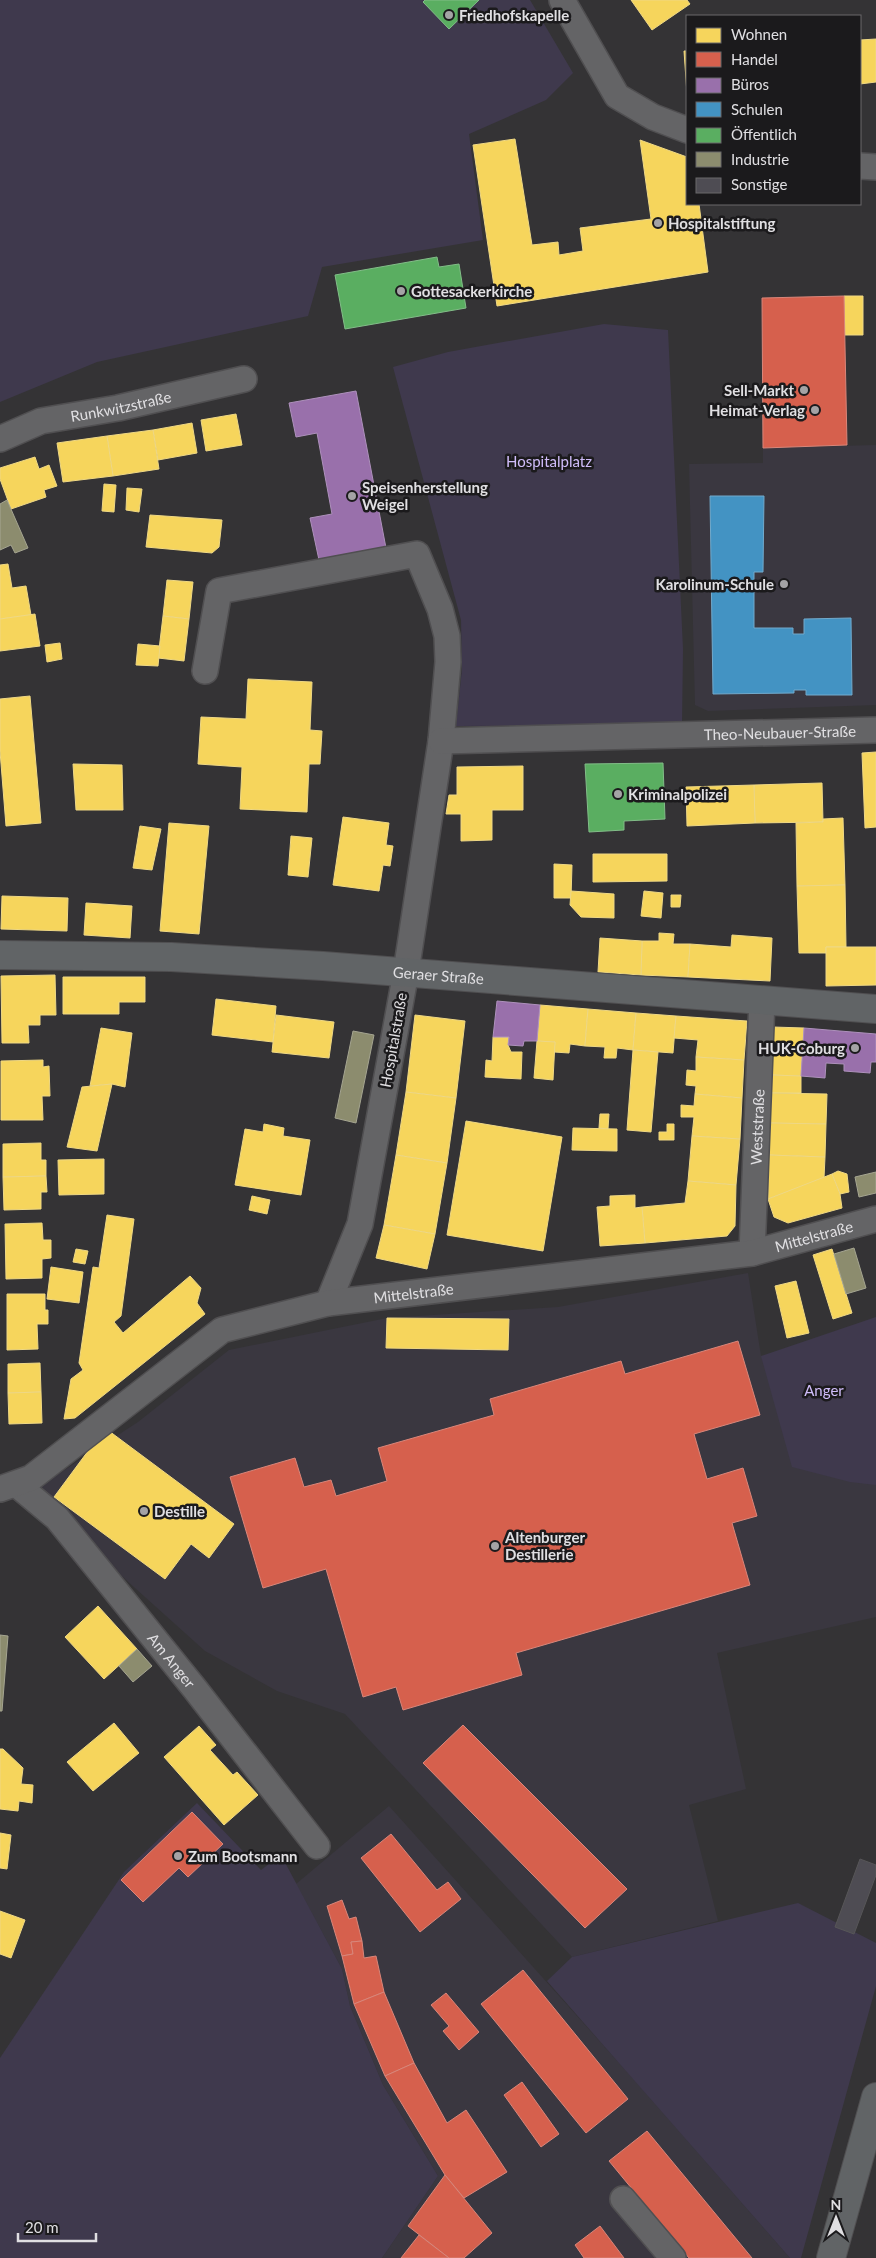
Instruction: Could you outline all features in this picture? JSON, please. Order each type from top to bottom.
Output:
[{"type":"main road","name":"Geraer Straße","points":[[0,955],[171,957],[406,972],[876,1010]]},
{"type":"main road","points":[[831,2258],[876,2097]]},
{"type":"street","points":[[562,0],[617,96],[653,117],[686,130]]},
{"type":"street","points":[[861,166],[876,166]]},
{"type":"street","name":"Runkwitzstraße","points":[[0,439],[41,421],[118,408],[244,379]]},
{"type":"street","points":[[205,671],[219,591],[417,554],[440,609],[447,636],[448,662],[441,741]]},
{"type":"street","name":"Theo-Neubauer-Straße","points":[[441,741],[876,730]]},
{"type":"street","name":"Hospitalstraße","points":[[328,1304],[360,1224],[406,972],[441,741]]},
{"type":"street","name":"Weststraße","points":[[752,1253],[762,1000]]},
{"type":"street","name":"Mittelstraße","points":[[8,1486],[31,1478],[222,1330],[328,1304],[752,1253],[876,1219]]},
{"type":"street","name":"Am Anger","points":[[8,1486],[56,1518],[195,1689],[318,1846]]},
{"type":"street","points":[[623,2199],[665,2255]]},
{"type":"shaded area","name":"Karolinum-Schule","points":[[876,445],[876,705],[708,711],[695,705],[689,464],[763,463],[763,448]]},
{"type":"shaded area","points":[[748,1273],[761,1356],[876,1485],[876,1617],[717,1653],[746,1789],[689,1805],[718,1921],[572,1957],[345,1714],[277,1691],[205,1651],[115,1570],[40,1486],[138,1422],[229,1350],[387,1318],[558,1307]]},
{"type":"shaded area","points":[[389,1806],[629,2074],[790,2258],[382,2258],[438,2176],[383,2085],[350,2006],[342,1969],[296,1884]]},
{"type":"green space","points":[[0,0],[530,0],[573,73],[546,100],[469,134],[483,240],[322,267],[308,316],[97,362],[0,402]]},
{"type":"green space","name":"Hospitalplatz","points":[[604,324],[668,330],[683,649],[682,725],[456,726],[462,669],[461,620],[393,367],[448,352]]},
{"type":"green space","name":"Anger","points":[[876,1317],[876,1485],[850,1482],[792,1467],[761,1356]]},
{"type":"green space","points":[[197,1803],[261,1870],[281,1855],[342,1969],[350,2006],[383,2085],[438,2176],[382,2258],[0,2258],[0,2058],[124,1872]]},
{"type":"green space","points":[[798,1903],[876,1943],[876,1986],[801,2258],[790,2258],[547,1981],[572,1957]]},
{"type":"building: Wohnen","points":[[631,0],[687,0],[690,4],[652,30]]},
{"type":"building: Wohnen","points":[[876,39],[876,82],[861,84],[861,40]]},
{"type":"building: Wohnen","points":[[684,51],[686,51],[686,80]]},
{"type":"building: Wohnen","name":"Hospitalstiftung","points":[[515,139],[532,245],[558,242],[559,255],[583,251],[580,228],[651,219],[640,140],[686,157],[686,205],[699,205],[708,272],[497,306],[473,145]]},
{"type":"building: Wohnen","points":[[844,296],[863,296],[863,335],[845,335]]},
{"type":"building: Wohnen","points":[[236,414],[242,445],[206,451],[201,420]]},
{"type":"building: Wohnen","points":[[192,423],[197,453],[158,460],[153,430]]},
{"type":"building: Wohnen","points":[[153,430],[159,469],[113,476],[107,436]]},
{"type":"building: Wohnen","points":[[107,436],[113,476],[63,482],[57,443]]},
{"type":"building: Wohnen","points":[[35,457],[39,469],[49,465],[57,486],[44,490],[46,497],[11,509],[0,479],[0,468]]},
{"type":"building: Wohnen","points":[[104,484],[116,485],[114,512],[102,511]]},
{"type":"building: Wohnen","points":[[127,488],[142,489],[139,512],[126,510]]},
{"type":"building: Wohnen","points":[[150,515],[222,520],[219,547],[212,553],[146,547]]},
{"type":"building: Wohnen","points":[[8,564],[12,588],[26,586],[31,615],[0,619],[0,565]]},
{"type":"building: Wohnen","points":[[167,580],[193,582],[189,619],[163,616]]},
{"type":"building: Wohnen","points":[[35,614],[40,646],[0,651],[0,619]]},
{"type":"building: Wohnen","points":[[163,616],[189,619],[184,661],[158,658]]},
{"type":"building: Wohnen","points":[[60,643],[62,659],[47,662],[45,645]]},
{"type":"building: Wohnen","points":[[138,644],[160,646],[158,666],[136,665]]},
{"type":"building: Wohnen","points":[[248,679],[312,682],[310,730],[322,731],[320,764],[309,764],[307,812],[240,809],[242,767],[198,764],[201,717],[246,719]]},
{"type":"building: Wohnen","points":[[30,696],[41,823],[6,826],[0,751],[0,699]]},
{"type":"building: Wohnen","points":[[876,752],[876,827],[865,828],[862,753]]},
{"type":"building: Wohnen","points":[[73,764],[122,765],[123,810],[76,810]]},
{"type":"building: Wohnen","points":[[523,766],[523,810],[492,810],[492,840],[461,841],[461,814],[446,814],[449,795],[457,795],[457,767]]},
{"type":"building: Wohnen","points":[[822,783],[823,822],[755,823],[754,785]]},
{"type":"building: Wohnen","points":[[754,785],[755,823],[687,826],[686,787]]},
{"type":"building: Wohnen","points":[[343,817],[389,823],[386,845],[393,846],[390,866],[383,865],[379,891],[333,885]]},
{"type":"building: Wohnen","points":[[843,818],[845,885],[797,886],[796,823],[823,822],[823,819]]},
{"type":"building: Wohnen","points":[[169,823],[209,826],[199,934],[160,931]]},
{"type":"building: Wohnen","points":[[140,826],[161,829],[152,870],[133,868]]},
{"type":"building: Wohnen","points":[[291,836],[312,838],[308,877],[288,875]]},
{"type":"building: Wohnen","points":[[593,854],[667,854],[667,881],[593,882]]},
{"type":"building: Wohnen","points":[[554,864],[572,865],[571,898],[554,898]]},
{"type":"building: Wohnen","points":[[845,885],[846,947],[826,947],[826,953],[799,953],[797,886]]},
{"type":"building: Wohnen","points":[[571,891],[614,894],[614,918],[581,917],[570,905]]},
{"type":"building: Wohnen","points":[[644,891],[663,893],[661,918],[641,916]]},
{"type":"building: Wohnen","points":[[671,895],[681,895],[680,907],[671,907]]},
{"type":"building: Wohnen","points":[[2,896],[68,898],[67,931],[1,929]]},
{"type":"building: Wohnen","points":[[86,903],[132,906],[130,938],[84,935]]},
{"type":"building: Wohnen","points":[[659,933],[674,934],[673,944],[690,944],[688,977],[641,975],[642,941],[659,941]]},
{"type":"building: Wohnen","points":[[732,935],[772,938],[770,981],[688,977],[690,944],[731,947]]},
{"type":"building: Wohnen","points":[[600,938],[642,941],[641,975],[598,972]]},
{"type":"building: Wohnen","points":[[826,947],[876,947],[876,985],[826,986]]},
{"type":"building: Wohnen","points":[[55,975],[56,1015],[40,1015],[40,1025],[28,1025],[29,1043],[2,1043],[1,976]]},
{"type":"building: Wohnen","points":[[63,977],[145,977],[145,1002],[119,1002],[119,1014],[63,1014]]},
{"type":"building: Wohnen","points":[[216,999],[276,1006],[273,1042],[212,1035]]},
{"type":"building: Wohnen","points":[[540,1005],[588,1009],[585,1046],[570,1044],[569,1053],[554,1052],[555,1042],[537,1041]]},
{"type":"building: Wohnen","points":[[588,1009],[636,1013],[633,1050],[617,1048],[616,1058],[604,1058],[605,1047],[585,1046]]},
{"type":"building: Wohnen","points":[[636,1013],[676,1016],[673,1053],[633,1050]]},
{"type":"building: Wohnen","points":[[276,1015],[334,1022],[329,1058],[272,1052]]},
{"type":"building: Wohnen","points":[[415,1015],[465,1021],[456,1098],[406,1092]]},
{"type":"building: Wohnen","points":[[676,1016],[747,1021],[744,1060],[696,1057],[698,1040],[674,1038]]},
{"type":"building: Wohnen","points":[[773,1027],[804,1028],[801,1076],[771,1075]]},
{"type":"building: Wohnen","points":[[101,1028],[132,1033],[125,1087],[112,1084],[90,1086]]},
{"type":"building: Wohnen","points":[[493,1037],[509,1037],[508,1045],[511,1052],[522,1052],[521,1079],[485,1077],[486,1060],[492,1061]]},
{"type":"building: Wohnen","points":[[537,1041],[555,1042],[553,1080],[534,1078]]},
{"type":"building: Wohnen","points":[[633,1050],[658,1052],[651,1132],[627,1130]]},
{"type":"building: Wohnen","points":[[696,1057],[744,1060],[742,1098],[695,1094],[696,1086],[686,1085],[687,1070],[696,1071]]},
{"type":"building: Wohnen","points":[[43,1060],[43,1067],[49,1066],[50,1096],[42,1096],[43,1120],[1,1120],[1,1061]]},
{"type":"building: Wohnen","points":[[771,1075],[801,1076],[801,1093],[770,1093]]},
{"type":"building: Wohnen","points":[[112,1084],[97,1151],[67,1147],[82,1087]]},
{"type":"building: Wohnen","points":[[406,1092],[456,1098],[447,1163],[396,1155]]},
{"type":"building: Wohnen","points":[[770,1093],[827,1094],[826,1124],[769,1123]]},
{"type":"building: Wohnen","points":[[695,1094],[742,1098],[740,1139],[692,1136],[694,1117],[681,1117],[681,1105],[694,1106]]},
{"type":"building: Wohnen","points":[[600,1114],[609,1114],[608,1129],[599,1128]]},
{"type":"building: Wohnen","points":[[466,1121],[562,1137],[543,1251],[447,1235]]},
{"type":"building: Wohnen","points":[[769,1123],[826,1124],[825,1157],[769,1155]]},
{"type":"building: Wohnen","points":[[264,1124],[284,1128],[283,1136],[310,1140],[301,1195],[235,1185],[245,1129],[263,1132]]},
{"type":"building: Wohnen","points":[[667,1124],[674,1124],[674,1140],[659,1140],[659,1132],[667,1132]]},
{"type":"building: Wohnen","points":[[573,1128],[617,1129],[617,1151],[572,1150]]},
{"type":"building: Wohnen","points":[[692,1136],[740,1139],[736,1185],[688,1181]]},
{"type":"building: Wohnen","points":[[41,1143],[41,1160],[46,1160],[46,1176],[3,1177],[3,1144]]},
{"type":"building: Wohnen","points":[[396,1155],[447,1163],[435,1234],[384,1225]]},
{"type":"building: Wohnen","points":[[769,1155],[825,1157],[824,1178],[768,1199]]},
{"type":"building: Wohnen","points":[[104,1159],[104,1194],[59,1195],[58,1160]]},
{"type":"building: Wohnen","points":[[838,1171],[847,1174],[849,1192],[840,1194],[832,1174]]},
{"type":"building: Wohnen","points":[[832,1174],[840,1194],[842,1208],[788,1223],[774,1217],[768,1199]]},
{"type":"building: Wohnen","points":[[46,1176],[47,1192],[41,1192],[41,1209],[4,1210],[3,1177]]},
{"type":"building: Wohnen","points":[[688,1181],[736,1185],[735,1226],[727,1236],[645,1243],[642,1207],[685,1203]]},
{"type":"building: Wohnen","points":[[635,1195],[635,1208],[642,1207],[645,1243],[600,1246],[597,1207],[610,1206],[610,1196]]},
{"type":"building: Wohnen","points":[[252,1196],[270,1200],[267,1214],[249,1210]]},
{"type":"building: Wohnen","points":[[107,1215],[134,1219],[121,1316],[114,1322],[123,1333],[190,1276],[201,1288],[197,1303],[205,1314],[75,1418],[64,1419],[71,1379],[83,1370],[79,1363],[93,1267],[99,1268]]},
{"type":"building: Wohnen","points":[[42,1223],[43,1240],[51,1240],[51,1258],[42,1259],[42,1278],[6,1279],[5,1224]]},
{"type":"building: Wohnen","points":[[384,1225],[435,1234],[427,1269],[376,1258]]},
{"type":"building: Wohnen","points":[[76,1249],[88,1251],[85,1264],[73,1262]]},
{"type":"building: Wohnen","points":[[832,1249],[852,1313],[833,1319],[813,1255]]},
{"type":"building: Wohnen","points":[[51,1267],[83,1272],[79,1303],[47,1299]]},
{"type":"building: Wohnen","points":[[796,1281],[809,1333],[787,1338],[775,1286]]},
{"type":"building: Wohnen","points":[[7,1294],[45,1294],[45,1310],[48,1310],[48,1324],[37,1324],[38,1349],[7,1350]]},
{"type":"building: Wohnen","points":[[387,1318],[509,1319],[508,1350],[386,1348]]},
{"type":"building: Wohnen","points":[[40,1363],[41,1392],[8,1393],[8,1364]]},
{"type":"building: Wohnen","points":[[41,1392],[42,1423],[9,1424],[8,1393]]},
{"type":"building: Wohnen","name":"Destille","points":[[105,1428],[234,1524],[209,1558],[191,1544],[165,1579],[54,1497]]},
{"type":"building: Wohnen","points":[[98,1606],[137,1649],[104,1679],[65,1637]]},
{"type":"building: Wohnen","points":[[114,1723],[139,1753],[93,1791],[67,1762]]},
{"type":"building: Wohnen","points":[[199,1726],[216,1745],[210,1750],[233,1775],[237,1772],[258,1795],[224,1825],[164,1757]]},
{"type":"building: Wohnen","points":[[0,1749],[3,1749],[23,1768],[21,1784],[33,1785],[32,1803],[19,1801],[18,1811],[0,1809]]},
{"type":"building: Wohnen","points":[[0,1833],[11,1835],[7,1869],[0,1868]]},
{"type":"building: Wohnen","points":[[0,1911],[25,1920],[11,1958],[0,1954]]},
{"type":"building: Handel","name":"Sell-Markt","points":[[844,296],[847,445],[763,448],[762,298]]},
{"type":"building: Handel","name":"Altenburger Destillerie","points":[[738,1341],[760,1415],[694,1434],[707,1479],[743,1468],[757,1516],[732,1523],[750,1585],[516,1653],[522,1675],[403,1710],[396,1687],[363,1697],[326,1569],[263,1588],[230,1477],[295,1458],[304,1487],[331,1480],[336,1496],[387,1481],[378,1448],[494,1415],[490,1399],[621,1361],[625,1374]]},
{"type":"building: Handel","points":[[463,1725],[627,1889],[585,1928],[423,1763]]},
{"type":"building: Handel","name":"Zum Bootsmann","points":[[192,1812],[223,1844],[188,1877],[179,1868],[143,1902],[121,1880]]},
{"type":"building: Handel","points":[[391,1834],[437,1890],[448,1882],[461,1899],[420,1932],[361,1858]]},
{"type":"building: Handel","points":[[342,1900],[349,1919],[356,1917],[362,1941],[351,1942],[353,1954],[342,1956],[327,1906]]},
{"type":"building: Handel","points":[[362,1941],[364,1958],[376,1956],[384,1992],[354,2004],[342,1956],[353,1954],[351,1942]]},
{"type":"building: Handel","points":[[523,1970],[628,2099],[586,2133],[481,2004]]},
{"type":"building: Handel","points":[[384,1992],[414,2063],[385,2076],[354,2004]]},
{"type":"building: Handel","points":[[446,1993],[479,2032],[459,2050],[443,2031],[449,2026],[431,2005]]},
{"type":"building: Handel","points":[[414,2063],[447,2123],[466,2110],[507,2172],[464,2198],[445,2175],[385,2076]]},
{"type":"building: Handel","points":[[522,2082],[559,2134],[541,2147],[504,2095]]},
{"type":"building: Handel","points":[[647,2131],[752,2258],[689,2258],[609,2161]]},
{"type":"building: Handel","points":[[445,2175],[492,2233],[464,2258],[449,2258],[408,2226]]},
{"type":"building: Handel","points":[[600,2226],[624,2258],[584,2258],[575,2245]]},
{"type":"building: Handel","points":[[419,2235],[449,2258],[401,2258]]},
{"type":"building: Büros","points":[[356,391],[386,548],[319,560],[310,518],[332,514],[317,433],[296,437],[289,403]]},
{"type":"building: Büros","points":[[497,1001],[540,1005],[537,1041],[524,1041],[523,1046],[508,1045],[509,1037],[493,1037]]},
{"type":"building: Büros","points":[[804,1028],[876,1034],[876,1062],[871,1062],[870,1073],[844,1071],[844,1064],[826,1063],[825,1078],[801,1076]]},
{"type":"building: Schulen","points":[[710,496],[764,496],[763,572],[754,572],[754,628],[793,628],[793,634],[804,634],[804,619],[851,618],[852,695],[806,695],[806,690],[794,690],[794,693],[713,694]]},
{"type":"building: Öffentlich","name":"Friedhofskapelle","points":[[425,0],[479,0],[449,29],[423,2]]},
{"type":"building: Öffentlich","name":"Gottesackerkirche","points":[[437,257],[439,267],[459,264],[466,308],[345,329],[335,275]]},
{"type":"building: Öffentlich","points":[[663,763],[665,819],[624,821],[624,830],[589,832],[585,764]]},
{"type":"building: Industrie","points":[[7,500],[28,548],[15,553],[11,545],[0,550],[0,504]]},
{"type":"building: Industrie","points":[[353,1031],[374,1035],[356,1123],[335,1118]]},
{"type":"building: Industrie","points":[[876,1172],[876,1193],[859,1197],[855,1177]]},
{"type":"building: Industrie","points":[[854,1248],[866,1288],[846,1294],[834,1254]]},
{"type":"building: Industrie","points":[[0,1635],[8,1636],[2,1711],[0,1711]]},
{"type":"building: Industrie","points":[[137,1649],[152,1666],[133,1682],[119,1666]]},
{"type":"building: Sonstige","points":[[860,1859],[876,1865],[876,1875],[854,1934],[835,1927]]},
{"type":"place","name":"Friedhofskapelle","points":[[449,15]]},
{"type":"place","name":"Hospitalstiftung","points":[[658,223]]},
{"type":"place","name":"Gottesackerkirche","points":[[401,291]]},
{"type":"place","name":"Sell-Markt","points":[[804,390]]},
{"type":"place","name":"Heimat-Verlag","points":[[815,410]]},
{"type":"place","name":"Speisenherstellung Weigel","points":[[352,496]]},
{"type":"place","name":"Karolinum-Schule","points":[[784,584]]},
{"type":"place","name":"Kriminalpolizei","points":[[618,794]]},
{"type":"place","name":"HUK-Coburg","points":[[855,1048]]},
{"type":"place","name":"Destille","points":[[144,1511]]},
{"type":"place","name":"Altenburger Destillerie","points":[[495,1546]]},
{"type":"place","name":"Zum Bootsmann","points":[[178,1856]]}]
